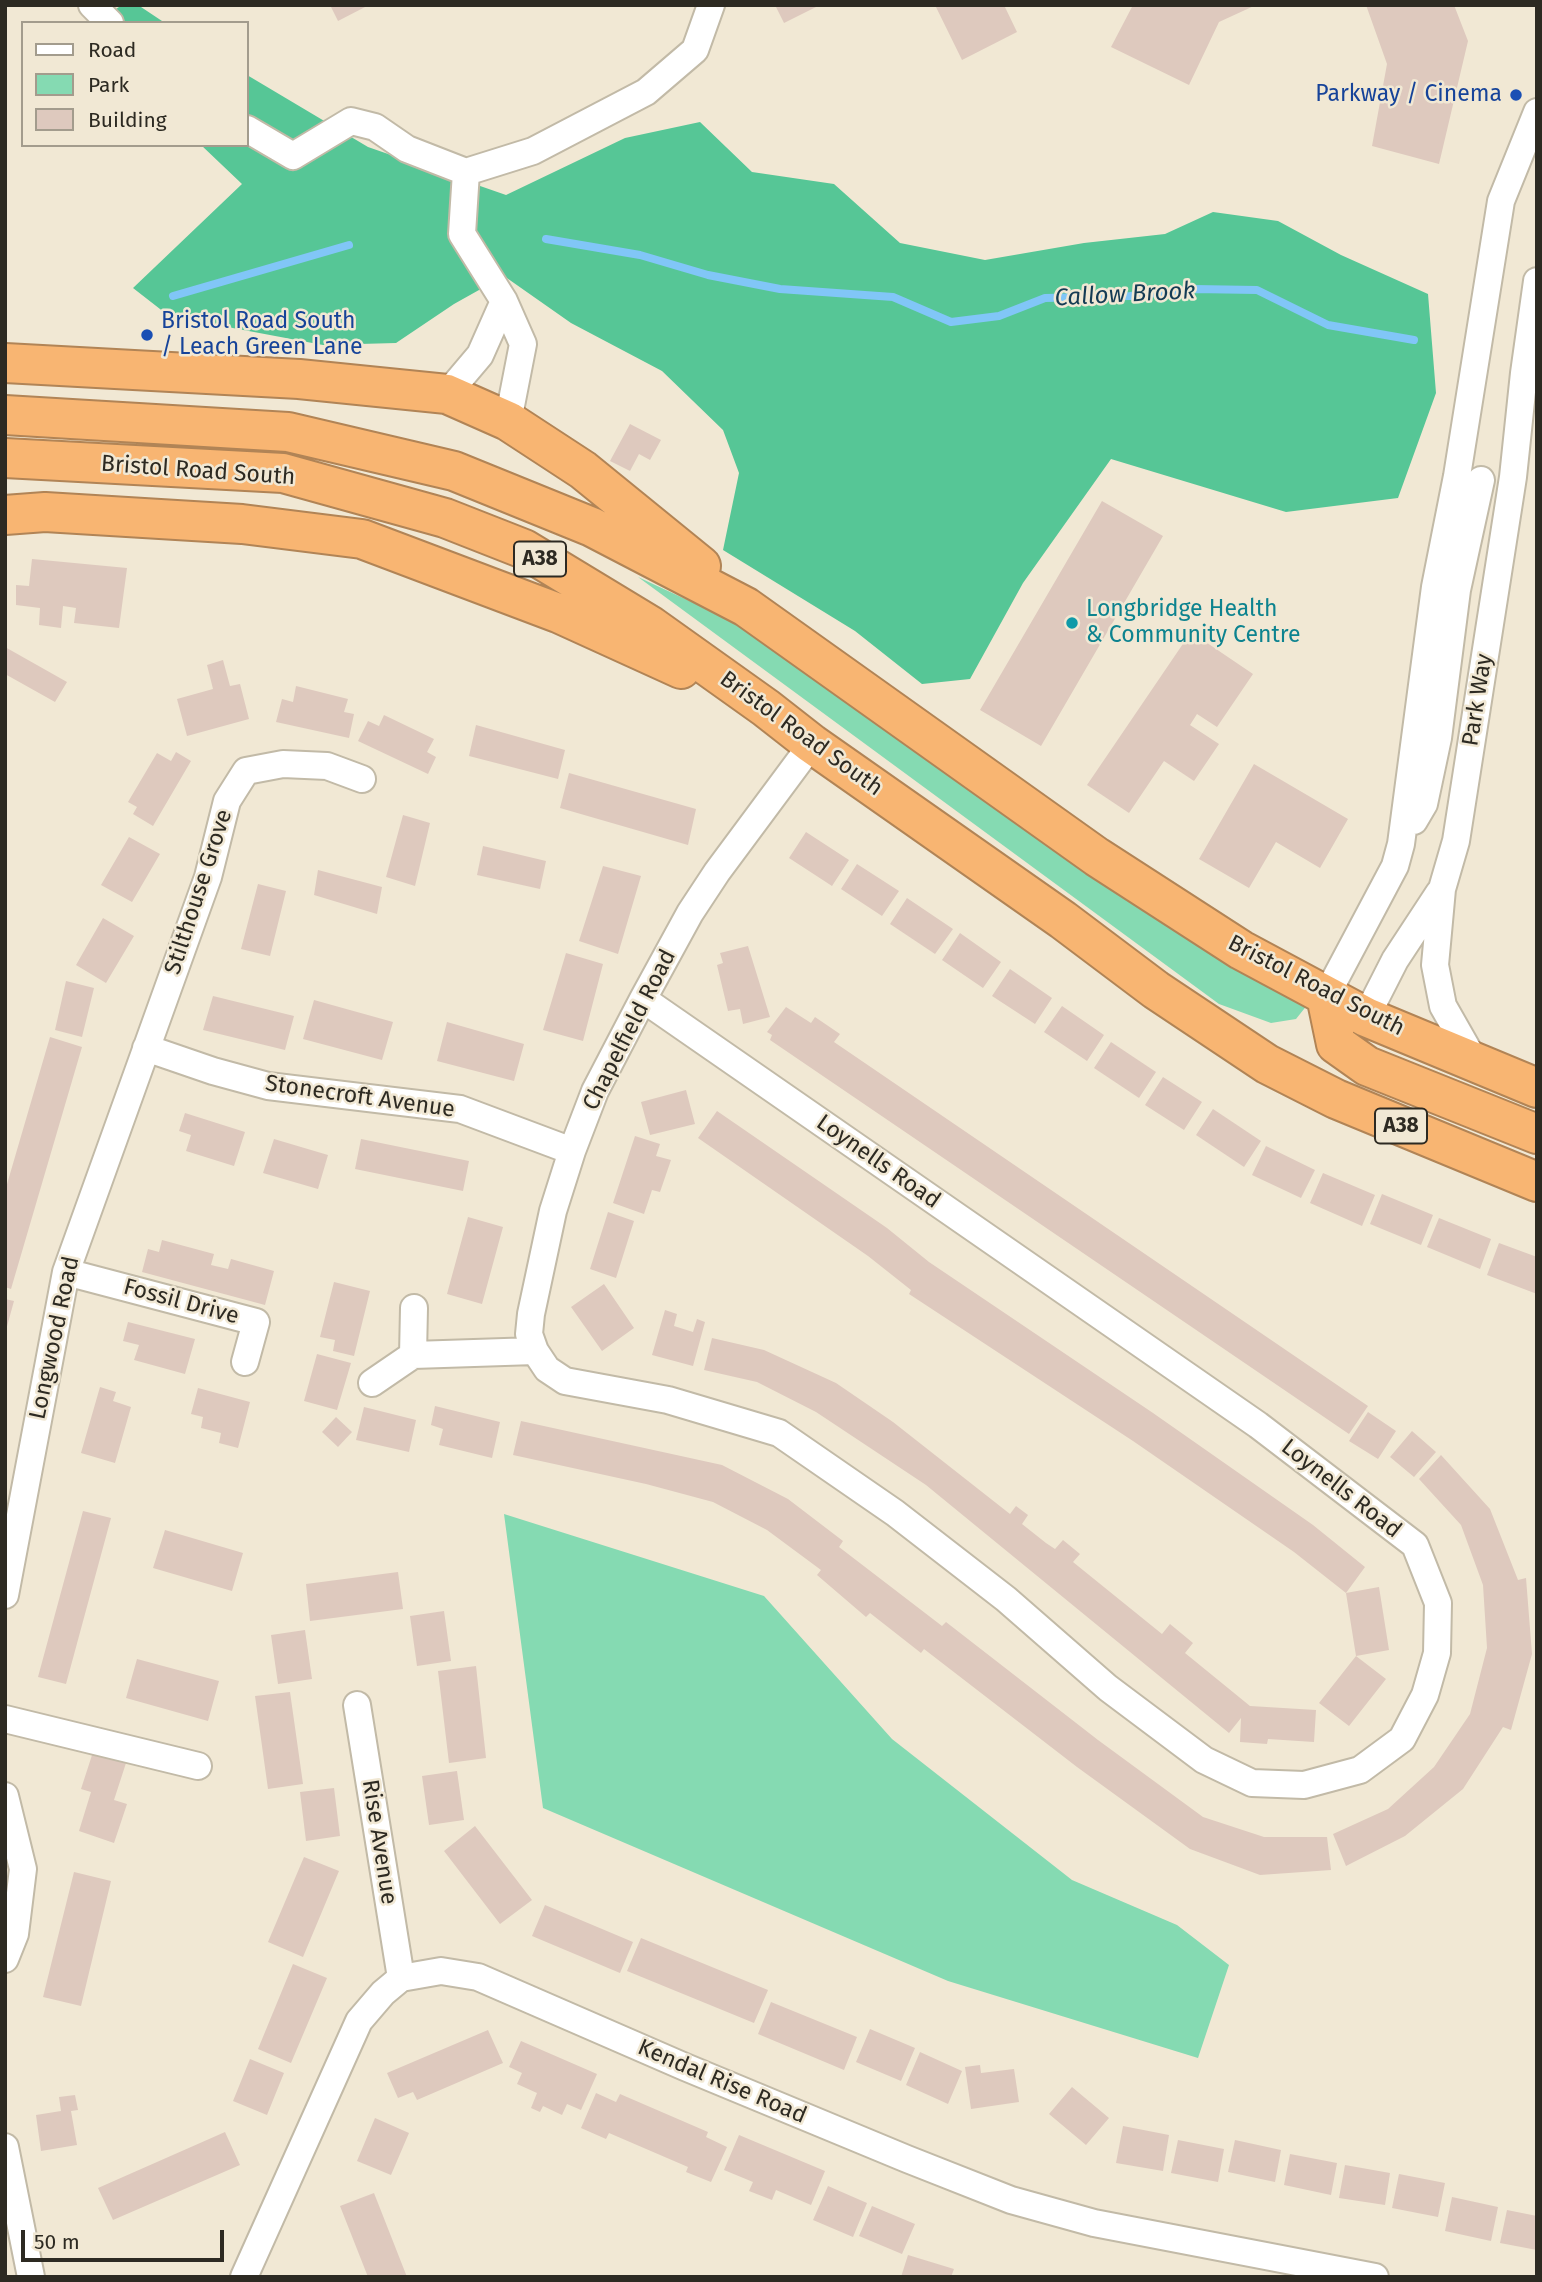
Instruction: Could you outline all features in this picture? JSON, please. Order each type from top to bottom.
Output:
[{"type":"highway","points":[[5,363],[299,379],[447,394],[508,422],[583,470],[680,548],[747,607]]},
{"type":"highway","name":"Bristol Road South","points":[[5,415],[288,432],[454,471],[592,527],[747,607],[1097,857],[1241,950],[1366,1017],[1537,1088]]},
{"type":"highway","name":"Bristol Road South","points":[[5,458],[283,473],[445,518],[524,550],[651,626],[812,744],[1063,920],[1156,990],[1267,1064],[1336,1099],[1537,1182]]},
{"type":"highway","points":[[5,515],[45,512],[242,524],[362,539],[558,613],[766,708]]},
{"type":"highway","points":[[1326,996],[1336,1044],[1367,1066],[1537,1134]]},
{"type":"highway","points":[[1267,1064],[1336,1044],[1366,1017]]},
{"type":"street","points":[[92,5],[108,21]]},
{"type":"street","points":[[248,130],[293,156],[351,121],[375,127],[407,149],[466,172],[533,150],[646,92],[695,50],[711,5]]},
{"type":"street","points":[[1326,996],[1395,866],[1401,844],[1435,586],[1469,478],[1501,201],[1537,112]]},
{"type":"street","points":[[466,172],[462,234],[504,301],[523,344],[508,422]]},
{"type":"street","name":"Park Way","points":[[1476,1064],[1443,1006],[1435,965],[1442,889],[1456,841],[1513,477],[1537,281]]},
{"type":"street","points":[[447,394],[480,355],[504,301]]},
{"type":"street","points":[[1469,478],[1513,477]]},
{"type":"street","points":[[1469,478],[1507,510]]},
{"type":"street","name":"Chapelfield Road","points":[[534,1351],[529,1334],[531,1314],[554,1211],[572,1151],[596,1091],[690,914],[710,882],[812,744]]},
{"type":"street","name":"Stilthouse Grove","points":[[146,1048],[208,877],[227,801],[246,771],[283,764],[327,766],[362,779]]},
{"type":"street","name":"Park Way","points":[[1366,1017],[1395,960],[1442,889]]},
{"type":"street","name":"Loynells Road","points":[[534,1351],[547,1369],[565,1381],[668,1400],[779,1433],[895,1513],[986,1583],[1108,1688],[1204,1760],[1252,1783],[1304,1785],[1360,1770],[1402,1739],[1425,1695],[1437,1653],[1438,1603],[1415,1545],[1258,1425],[643,999]]},
{"type":"street","name":"Stonecroft Avenue","points":[[146,1048],[268,1086],[460,1110],[572,1151]]},
{"type":"street","name":"Longwood Road","points":[[5,1595],[66,1272],[146,1048]]},
{"type":"street","name":"Fossil Drive","points":[[66,1272],[256,1322],[246,1362]]},
{"type":"street","points":[[413,1355],[414,1308]]},
{"type":"street","points":[[372,1383],[413,1355],[534,1351]]},
{"type":"street","name":"Rise Avenue","points":[[357,1705],[401,1978]]},
{"type":"street","points":[[5,1719],[198,1766]]},
{"type":"street","points":[[5,1796],[23,1869],[15,1934],[5,1959]]},
{"type":"street","name":"Kendal Rise Road","points":[[401,1978],[441,1970],[478,1977],[685,2067],[1011,2200],[1094,2223],[1376,2277]]},
{"type":"street","points":[[244,2277],[359,2021],[383,1993],[401,1978]]},
{"type":"street","points":[[5,2148],[31,2277]]},
{"type":"green space","points":[[122,5],[138,5],[162,21],[98,21]]},
{"type":"green space","points":[[248,76],[368,147],[506,195],[625,138],[700,122],[752,172],[834,184],[900,243],[985,260],[1084,243],[1165,234],[1213,212],[1278,221],[1341,255],[1428,294],[1436,393],[1398,498],[1286,512],[1111,459],[1023,583],[970,679],[922,684],[855,631],[723,550],[739,473],[723,430],[662,371],[571,323],[504,276],[454,304],[396,343],[323,345],[169,316],[133,288],[242,184],[203,147],[248,147]]},
{"type":"green space","points":[[638,577],[741,625],[1258,981],[1308,1004],[1296,1019],[1271,1023],[1219,1004]]},
{"type":"green space","points":[[504,1514],[764,1596],[892,1739],[1072,1880],[1177,1925],[1229,1965],[1198,2058],[948,1981],[543,1808]]},
{"type":"building","points":[[330,5],[369,5],[338,21]]},
{"type":"building","points":[[775,5],[820,5],[784,23]]},
{"type":"building","points":[[935,5],[1004,5],[1017,32],[962,60]]},
{"type":"building","points":[[1133,5],[1256,5],[1219,22],[1189,85],[1111,47]]},
{"type":"building","points":[[1366,5],[1454,5],[1468,41],[1439,164],[1372,146],[1387,64]]},
{"type":"building","points":[[630,424],[661,440],[650,460],[639,454],[630,471],[610,461]]},
{"type":"building","name":"Longbridge Health & Community Centre","points":[[1102,501],[1163,536],[1041,746],[980,710]]},
{"type":"building","points":[[32,559],[127,568],[119,628],[74,623],[76,608],[63,606],[61,628],[39,625],[40,608],[16,605],[16,585],[29,586]]},
{"type":"building","points":[[1191,632],[1253,674],[1217,727],[1197,714],[1190,725],[1219,744],[1194,781],[1164,761],[1129,813],[1087,785]]},
{"type":"building","points":[[5,647],[67,682],[55,702],[5,674]]},
{"type":"building","points":[[223,660],[230,686],[240,684],[249,719],[187,736],[177,699],[213,689],[207,665]]},
{"type":"building","points":[[296,686],[348,699],[344,712],[354,714],[349,738],[276,722],[282,699],[293,702]]},
{"type":"building","points":[[384,715],[434,739],[427,752],[436,757],[428,774],[358,741],[368,721],[379,726]]},
{"type":"building","points":[[476,725],[565,750],[558,779],[469,756]]},
{"type":"building","points":[[176,752],[191,761],[153,826],[133,814],[137,807],[128,802],[157,753],[171,761]]},
{"type":"building","points":[[1254,764],[1348,819],[1320,868],[1276,842],[1249,888],[1199,859]]},
{"type":"building","points":[[569,773],[696,809],[688,845],[560,808]]},
{"type":"building","points":[[403,815],[430,823],[415,886],[386,877]]},
{"type":"building","points":[[806,832],[849,860],[832,886],[789,858]]},
{"type":"building","points":[[129,837],[160,854],[132,902],[101,885]]},
{"type":"building","points":[[483,846],[546,861],[540,889],[477,875]]},
{"type":"building","points":[[857,864],[899,891],[882,916],[841,889]]},
{"type":"building","points":[[603,866],[641,876],[618,954],[579,941]]},
{"type":"building","points":[[318,870],[382,887],[377,914],[314,895]]},
{"type":"building","points":[[258,884],[286,891],[270,956],[241,949]]},
{"type":"building","points":[[907,898],[953,929],[935,954],[890,924]]},
{"type":"building","points":[[103,918],[134,936],[106,983],[76,965]]},
{"type":"building","points":[[960,933],[1001,962],[983,988],[942,960]]},
{"type":"building","points":[[748,946],[770,1017],[743,1024],[740,1009],[728,1011],[717,965],[723,963],[720,953]]},
{"type":"building","points":[[566,953],[603,964],[583,1041],[543,1030]]},
{"type":"building","points":[[1010,969],[1052,998],[1035,1024],[992,996]]},
{"type":"building","points":[[66,981],[94,988],[82,1037],[55,1030]]},
{"type":"building","points":[[213,996],[294,1016],[285,1050],[203,1030]]},
{"type":"building","points":[[314,1000],[393,1022],[382,1060],[303,1039]]},
{"type":"building","points":[[1062,1006],[1104,1035],[1087,1061],[1044,1032]]},
{"type":"building","points":[[786,1007],[811,1023],[815,1017],[840,1034],[834,1042],[1368,1406],[1349,1434],[770,1040],[772,1035],[767,1032]]},
{"type":"building","points":[[447,1022],[524,1044],[514,1081],[437,1061]]},
{"type":"building","points":[[50,1037],[82,1047],[11,1289],[5,1287],[5,1191]]},
{"type":"building","points":[[1111,1042],[1156,1072],[1139,1098],[1094,1068]]},
{"type":"building","points":[[1163,1077],[1202,1102],[1184,1130],[1145,1105]]},
{"type":"building","points":[[686,1090],[695,1124],[650,1135],[641,1102]]},
{"type":"building","points":[[1213,1109],[1261,1141],[1244,1167],[1196,1135]]},
{"type":"building","points":[[717,1111],[887,1228],[929,1262],[1313,1525],[1365,1567],[1346,1593],[1294,1552],[1133,1441],[909,1294],[911,1290],[868,1256],[698,1138]]},
{"type":"building","points":[[185,1113],[245,1132],[234,1166],[186,1151],[191,1135],[179,1131]]},
{"type":"building","points":[[635,1136],[660,1144],[656,1156],[671,1160],[660,1192],[652,1190],[644,1214],[613,1203]]},
{"type":"building","points":[[274,1139],[328,1155],[318,1189],[263,1173]]},
{"type":"building","points":[[361,1139],[469,1161],[463,1191],[355,1169]]},
{"type":"building","points":[[1266,1146],[1315,1170],[1301,1198],[1252,1175]]},
{"type":"building","points":[[1323,1173],[1375,1195],[1362,1226],[1310,1203]]},
{"type":"building","points":[[1382,1194],[1433,1215],[1421,1245],[1370,1224]]},
{"type":"building","points":[[608,1212],[634,1221],[616,1278],[590,1269]]},
{"type":"building","points":[[468,1217],[503,1227],[482,1304],[447,1294]]},
{"type":"building","points":[[1439,1218],[1491,1239],[1480,1269],[1427,1247]]},
{"type":"building","points":[[162,1240],[214,1254],[211,1265],[228,1269],[231,1259],[274,1271],[265,1305],[142,1272],[148,1249],[159,1252]]},
{"type":"building","points":[[1499,1243],[1537,1257],[1537,1294],[1487,1275]]},
{"type":"building","points":[[334,1282],[370,1291],[354,1356],[333,1351],[335,1340],[320,1337]]},
{"type":"building","points":[[604,1284],[634,1328],[602,1351],[571,1307]]},
{"type":"building","points":[[5,1299],[14,1301],[6,1330],[5,1330]]},
{"type":"building","points":[[665,1310],[677,1314],[674,1326],[693,1332],[697,1319],[705,1322],[693,1366],[652,1355]]},
{"type":"building","points":[[128,1322],[195,1339],[185,1374],[134,1360],[139,1345],[123,1341]]},
{"type":"building","points":[[712,1338],[764,1350],[836,1383],[893,1422],[1010,1514],[1016,1506],[1028,1515],[1022,1524],[1046,1543],[1055,1549],[1063,1540],[1080,1554],[1073,1562],[1162,1634],[1170,1624],[1193,1643],[1185,1653],[1250,1706],[1316,1710],[1314,1742],[1268,1739],[1267,1744],[1240,1742],[1241,1718],[1229,1733],[926,1485],[816,1412],[757,1382],[704,1370]]},
{"type":"building","points":[[317,1354],[351,1363],[337,1410],[304,1401]]},
{"type":"building","points":[[100,1387],[116,1392],[113,1401],[131,1407],[115,1463],[81,1453]]},
{"type":"building","points":[[198,1388],[250,1402],[238,1448],[219,1443],[221,1433],[201,1428],[203,1417],[191,1414]]},
{"type":"building","points":[[435,1406],[500,1422],[492,1458],[439,1445],[443,1429],[431,1425]]},
{"type":"building","points":[[364,1407],[416,1420],[409,1452],[356,1440]]},
{"type":"building","points":[[1368,1412],[1396,1431],[1378,1459],[1349,1441]]},
{"type":"building","points":[[336,1417],[352,1432],[338,1447],[322,1432]]},
{"type":"building","points":[[521,1421],[722,1465],[788,1499],[843,1541],[839,1547],[942,1626],[946,1622],[1098,1740],[1203,1817],[1264,1837],[1327,1837],[1331,1870],[1260,1875],[1190,1849],[1077,1767],[924,1649],[921,1653],[870,1613],[866,1617],[817,1575],[821,1570],[767,1530],[713,1502],[646,1484],[513,1455]]},
{"type":"building","points":[[1412,1431],[1436,1452],[1414,1477],[1390,1457]]},
{"type":"building","points":[[1441,1455],[1490,1509],[1518,1580],[1526,1578],[1532,1654],[1511,1730],[1503,1727],[1463,1789],[1405,1836],[1346,1866],[1333,1834],[1388,1809],[1434,1767],[1470,1714],[1487,1648],[1483,1585],[1461,1525],[1419,1479]]},
{"type":"building","points":[[83,1511],[111,1518],[66,1684],[38,1677]]},
{"type":"building","points":[[165,1530],[243,1553],[232,1591],[153,1568]]},
{"type":"building","points":[[398,1572],[403,1609],[310,1621],[306,1584]]},
{"type":"building","points":[[1379,1587],[1389,1650],[1356,1656],[1346,1593]]},
{"type":"building","points":[[444,1611],[451,1661],[417,1666],[410,1616]]},
{"type":"building","points":[[305,1630],[312,1679],[278,1684],[271,1635]]},
{"type":"building","points":[[1356,1656],[1386,1679],[1349,1726],[1319,1703]]},
{"type":"building","points":[[137,1659],[219,1681],[208,1721],[126,1698]]},
{"type":"building","points":[[476,1666],[486,1758],[449,1763],[438,1671]]},
{"type":"building","points":[[290,1692],[303,1784],[268,1789],[255,1696]]},
{"type":"building","points":[[93,1752],[126,1763],[114,1800],[127,1804],[114,1843],[79,1831],[91,1792],[81,1789]]},
{"type":"building","points":[[457,1771],[464,1820],[429,1825],[422,1776]]},
{"type":"building","points":[[334,1788],[340,1836],[306,1841],[300,1792]]},
{"type":"building","points":[[475,1826],[532,1900],[500,1924],[444,1851]]},
{"type":"building","points":[[304,1857],[339,1871],[303,1957],[268,1942]]},
{"type":"building","points":[[74,1872],[111,1881],[81,2006],[43,1997]]},
{"type":"building","points":[[545,1905],[633,1942],[620,1973],[532,1936]]},
{"type":"building","points":[[641,1938],[768,1990],[754,2023],[627,1971]]},
{"type":"building","points":[[293,1964],[327,1978],[291,2063],[258,2049]]},
{"type":"building","points":[[771,2002],[857,2037],[844,2070],[758,2034]]},
{"type":"building","points":[[870,2029],[915,2048],[901,2081],[856,2062]]},
{"type":"building","points":[[488,2030],[503,2063],[417,2100],[413,2092],[398,2098],[387,2073]]},
{"type":"building","points":[[521,2041],[597,2074],[581,2110],[567,2104],[562,2115],[543,2106],[540,2112],[531,2108],[537,2093],[517,2084],[522,2073],[509,2067]]},
{"type":"building","points":[[920,2052],[962,2071],[948,2104],[906,2085]]},
{"type":"building","points":[[250,2059],[284,2073],[267,2115],[233,2101]]},
{"type":"building","points":[[980,2065],[981,2073],[1014,2069],[1019,2102],[971,2109],[965,2067]]},
{"type":"building","points":[[1072,2087],[1109,2118],[1086,2145],[1049,2114]]},
{"type":"building","points":[[596,2093],[616,2102],[620,2094],[708,2132],[706,2137],[727,2147],[711,2182],[686,2172],[688,2167],[609,2133],[606,2139],[581,2128]]},
{"type":"building","points":[[75,2095],[78,2110],[71,2111],[77,2145],[41,2151],[36,2115],[61,2111],[59,2097]]},
{"type":"building","points":[[375,2118],[409,2133],[391,2175],[357,2161]]},
{"type":"building","points":[[1123,2126],[1169,2135],[1163,2171],[1116,2163]]},
{"type":"building","points":[[225,2132],[240,2165],[113,2220],[98,2188]]},
{"type":"building","points":[[739,2135],[825,2171],[811,2205],[776,2190],[772,2200],[749,2191],[753,2182],[724,2170]]},
{"type":"building","points":[[1178,2140],[1224,2149],[1218,2182],[1171,2173]]},
{"type":"building","points":[[1235,2140],[1281,2150],[1275,2182],[1228,2172]]},
{"type":"building","points":[[1290,2154],[1337,2163],[1331,2195],[1284,2185]]},
{"type":"building","points":[[1345,2165],[1390,2173],[1385,2205],[1339,2198]]},
{"type":"building","points":[[1399,2174],[1445,2183],[1438,2217],[1392,2208]]},
{"type":"building","points":[[828,2186],[867,2203],[853,2237],[813,2220]]},
{"type":"building","points":[[374,2193],[407,2277],[368,2277],[340,2206]]},
{"type":"building","points":[[1452,2197],[1498,2207],[1491,2241],[1445,2231]]},
{"type":"building","points":[[872,2206],[915,2224],[902,2254],[859,2236]]},
{"type":"building","points":[[1507,2210],[1537,2216],[1537,2250],[1500,2243]]},
{"type":"building","points":[[908,2255],[954,2269],[951,2277],[901,2277]]},
{"type":"waterway","name":"Callow Brook","points":[[546,239],[640,255],[708,275],[780,289],[893,297],[951,322],[999,316],[1045,298],[1130,296],[1194,289],[1257,290],[1328,325],[1414,340]]},
{"type":"waterway","name":"Callow Brook","points":[[173,296],[349,245]]},
{"type":"place","name":"Parkway / Cinema","points":[[1516,95]]},
{"type":"place","name":"Bristol Road South / Leach Green Lane","points":[[147,335]]},
{"type":"place","name":"Longbridge Health & Community Centre","points":[[1072,623]]}]
